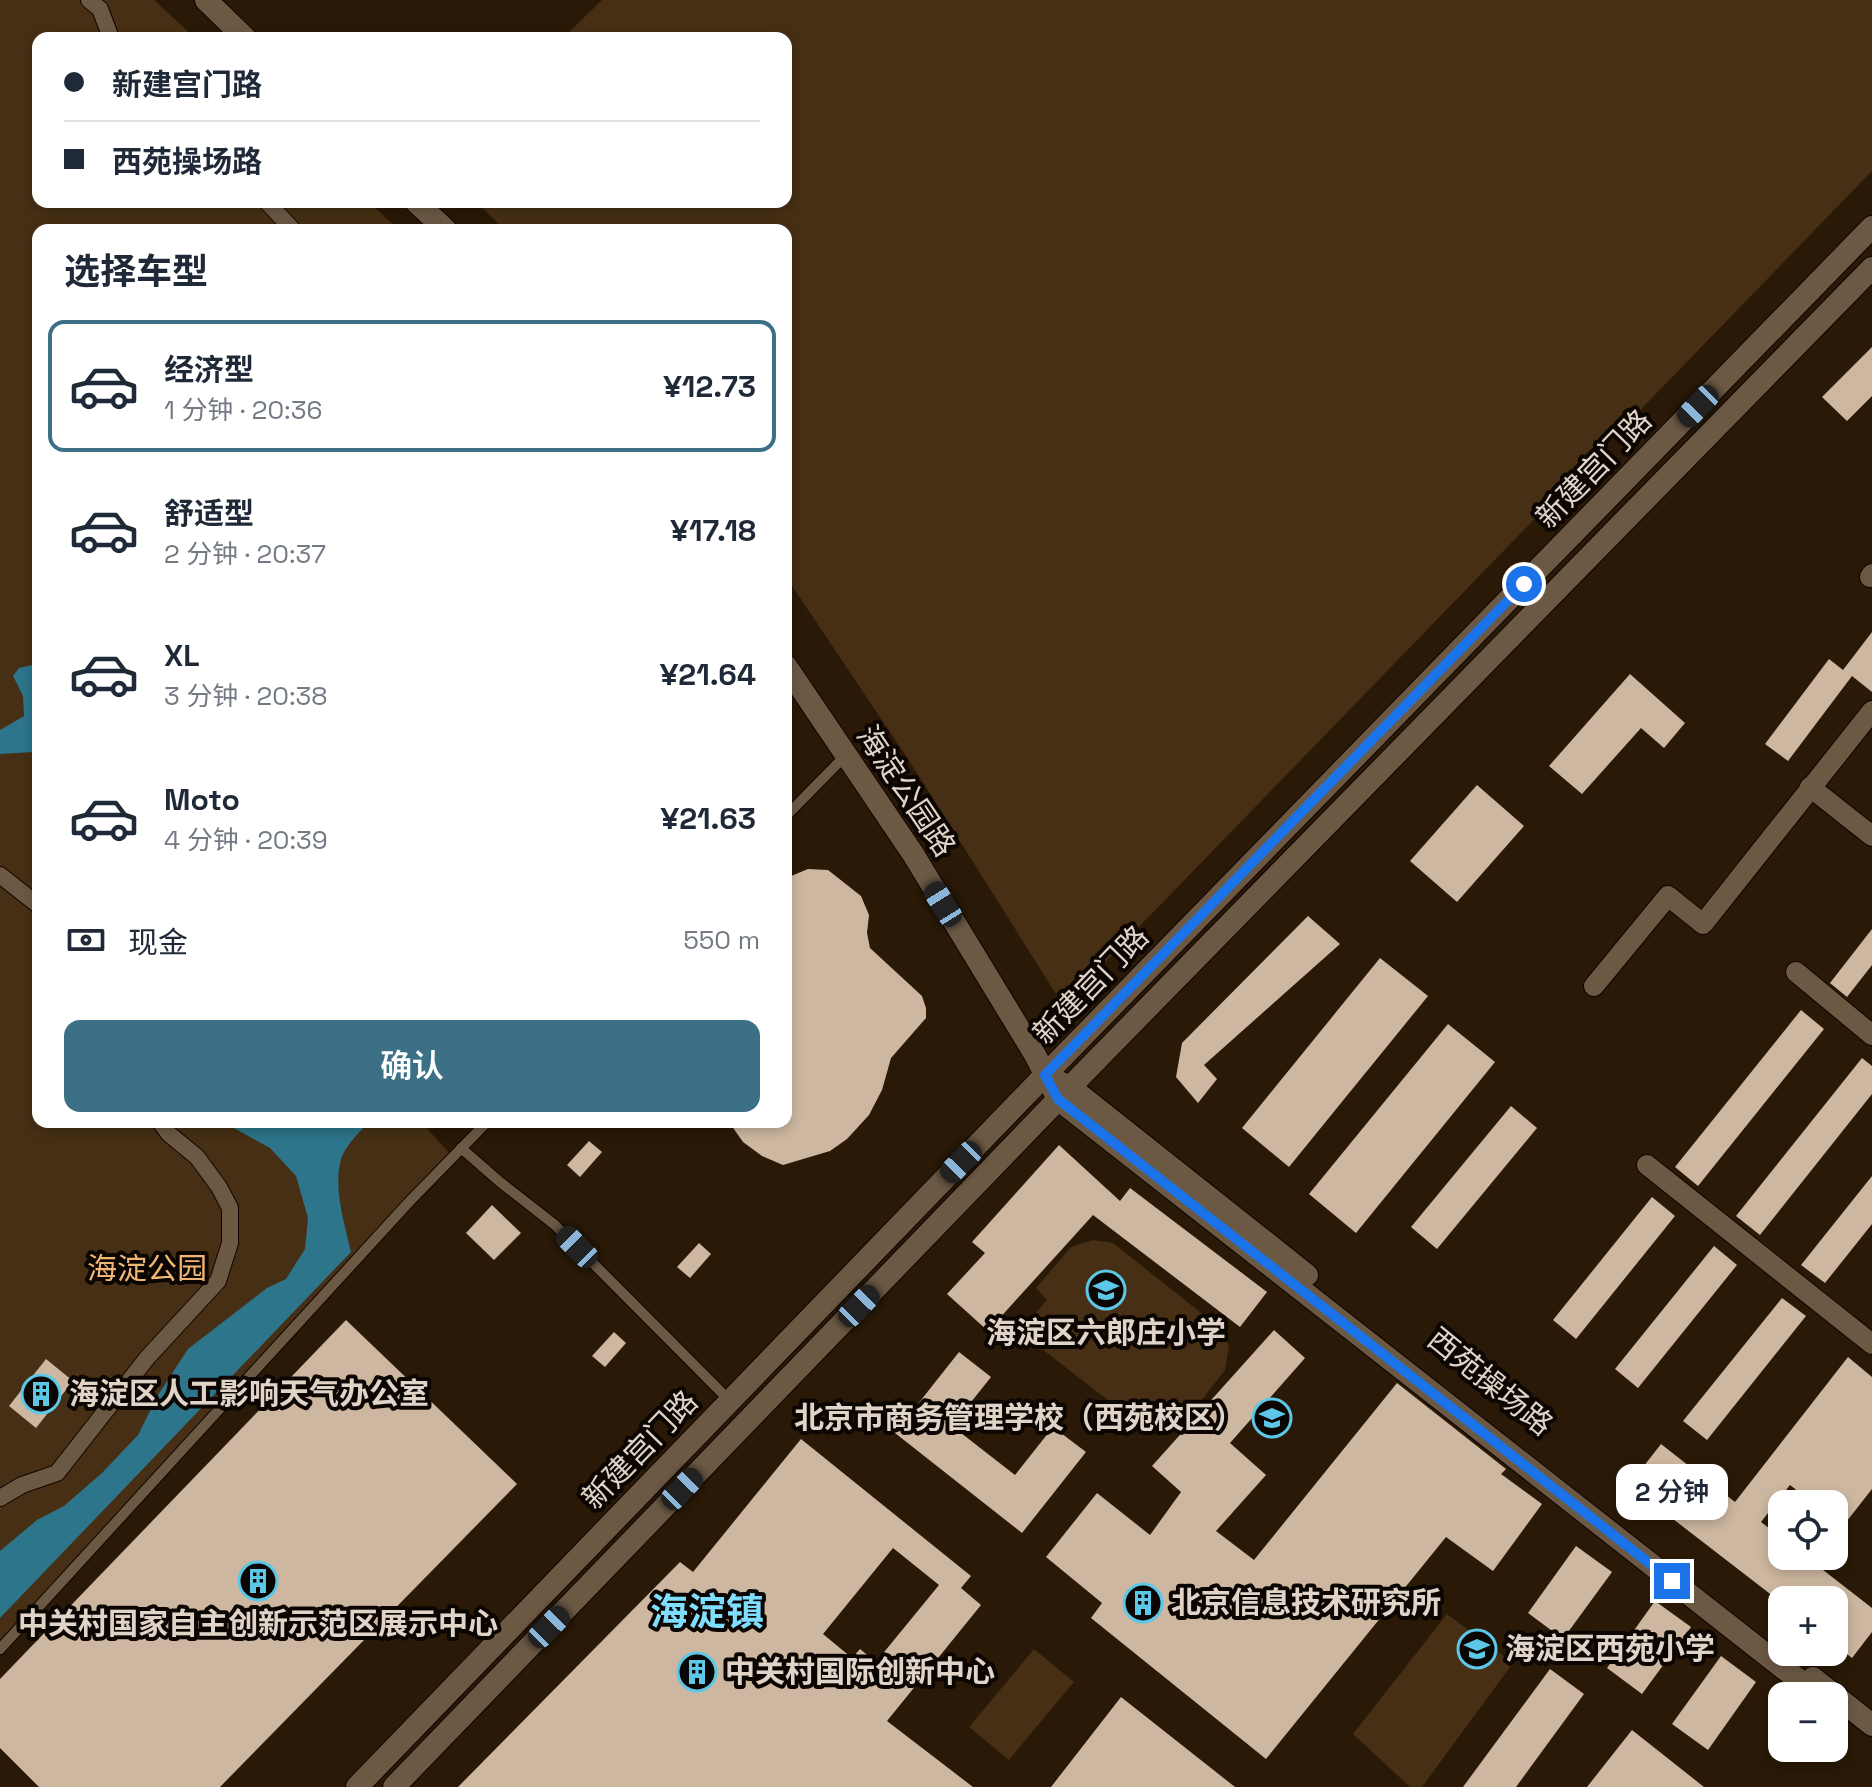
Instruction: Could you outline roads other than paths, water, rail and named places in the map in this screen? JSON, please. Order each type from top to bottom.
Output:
[{"type":"street","points":[[89,0],[100,9],[109,32]]},
{"type":"street","points":[[206,0],[239,32]]},
{"type":"street","points":[[273,208],[287,224]]},
{"type":"street","points":[[422,208],[440,224]]},
{"type":"street","name":"新建宫门路","points":[[357,1787],[1045,1075],[1872,227]]},
{"type":"street","name":"新建宫门路","points":[[394,1787],[1064,1093],[1872,268]]},
{"type":"street","name":"海淀公园路","points":[[792,675],[921,868],[1045,1075],[1064,1093]]},
{"type":"street","points":[[1594,986],[1668,896],[1703,924],[1872,711]]},
{"type":"street","points":[[1810,787],[1872,836]]},
{"type":"street","points":[[0,875],[32,900]]},
{"type":"street","points":[[1796,972],[1872,1035]]},
{"type":"street","name":"西苑操场路","points":[[1064,1093],[1801,1682]]},
{"type":"street","name":"西苑操场路","points":[[1064,1093],[1872,1725]]},
{"type":"street","points":[[0,1498],[22,1485],[57,1473],[147,1358],[218,1281],[230,1243],[230,1208],[197,1157],[164,1128]]},
{"type":"street","points":[[1647,1165],[1872,1344]]},
{"type":"street","points":[[1848,1719],[1872,1737]]},
{"type":"lane","points":[[792,810],[846,755]]},
{"type":"lane","points":[[0,1649],[409,1202],[481,1128]]},
{"type":"lane","points":[[461,1148],[555,1225],[730,1401]]},
{"type":"water","points":[[32,665],[32,752],[0,754],[0,730],[24,716],[23,696],[13,676],[19,668]]},
{"type":"water","points":[[234,1128],[364,1128],[344,1152],[340,1164],[338,1186],[351,1252],[0,1618],[0,1551],[37,1520],[64,1506],[102,1473],[138,1435],[158,1395],[188,1349],[267,1288],[286,1279],[305,1249],[308,1218],[296,1176],[270,1148]]},
{"type":"place","name":"海淀区六郎庄小学","points":[[1106,1290]]},
{"type":"place","name":"海淀区人工影响天气办公室","points":[[41,1394]]},
{"type":"place","name":"北京市商务管理学校（西苑校区）","points":[[1272,1418]]},
{"type":"place","name":"中关村国家自主创新示范区展示中心","points":[[258,1581]]},
{"type":"place","name":"北京信息技术研究所","points":[[1143,1603]]},
{"type":"place","name":"海淀区西苑小学","points":[[1477,1649]]},
{"type":"place","name":"中关村国际创新中心","points":[[697,1672]]},
{"type":"district","name":"海淀镇","points":[[707,1612]]},
{"type":"park label","name":"海淀公园","points":[[147,1269]]}]
